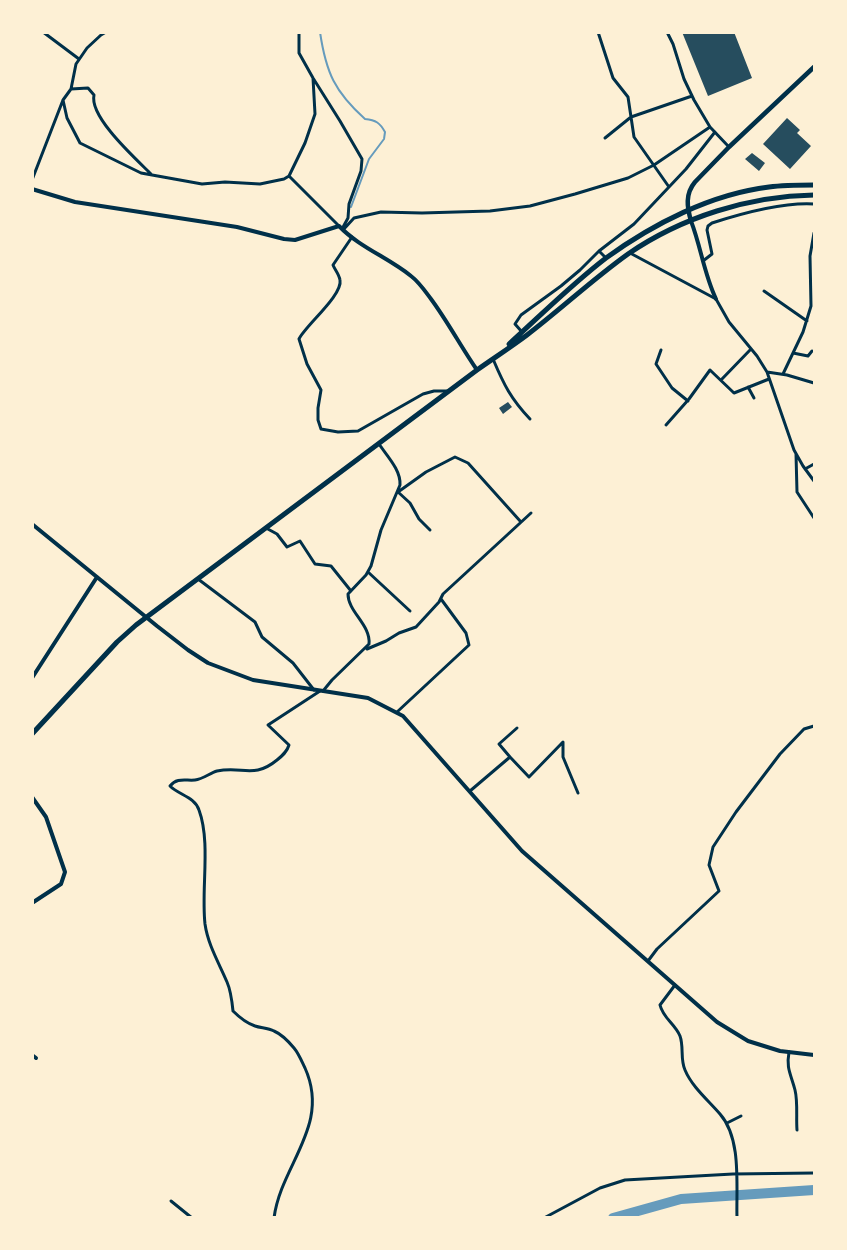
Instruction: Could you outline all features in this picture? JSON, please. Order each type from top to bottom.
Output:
[{"type":"highway","points":[[493,359],[606,258],[643,234],[688,211],[720,198],[769,187],[814,185]]},
{"type":"highway","points":[[32,734],[117,642],[136,625],[477,370],[526,336],[630,253],[674,228],[709,213],[772,198],[814,195]]},
{"type":"main road","points":[[692,221],[688,211],[691,188],[729,147],[814,67]]},
{"type":"street","points":[[43,32],[79,59]]},
{"type":"street","points":[[32,180],[63,100],[71,89],[76,64],[87,48],[106,32]]},
{"type":"street","points":[[299,32],[299,53],[312,78],[362,159],[362,170],[349,204],[348,218],[341,229]]},
{"type":"street","points":[[598,32],[613,78],[628,97],[634,137],[670,188]]},
{"type":"street","points":[[667,32],[674,44],[684,79],[692,96],[710,127],[729,147]]},
{"type":"street","points":[[63,100],[67,118],[80,143],[141,173],[202,184],[225,182],[260,184],[284,179],[289,176],[305,142],[315,114],[312,78]]},
{"type":"street","points":[[71,89],[88,88],[94,95],[93,100],[106,127],[152,175]]},
{"type":"street","points":[[605,138],[632,117],[692,96]]},
{"type":"street","points":[[32,188],[75,202],[237,227],[295,240],[341,229],[354,218],[381,212],[490,211],[530,206],[628,178],[654,165],[710,127]]},
{"type":"street","points":[[522,332],[515,324],[521,315],[580,270],[599,251],[634,224],[670,188],[701,152],[715,132]]},
{"type":"street","points":[[289,176],[341,229],[412,276],[449,324],[477,370]]},
{"type":"street","points":[[703,261],[712,254],[707,230],[708,226],[753,211],[792,205],[814,204]]},
{"type":"street","points":[[692,221],[710,287],[729,322],[767,372],[783,423],[796,454],[814,481]]},
{"type":"street","points":[[783,374],[807,322],[811,306],[810,256],[814,233]]},
{"type":"street","points":[[352,237],[333,264],[340,280],[338,288],[321,313],[299,339],[307,364],[321,390],[318,408],[318,420],[321,429],[338,432],[358,431],[423,394],[434,391],[449,391]]},
{"type":"street","points":[[599,251],[606,258]]},
{"type":"street","points":[[630,253],[716,299]]},
{"type":"street","points":[[764,291],[807,322]]},
{"type":"street","points":[[721,380],[751,349]]},
{"type":"street","points":[[661,350],[656,364],[672,388],[688,401]]},
{"type":"street","points":[[793,353],[808,356],[812,351]]},
{"type":"street","points":[[493,359],[504,386],[514,402],[530,420]]},
{"type":"street","points":[[666,425],[688,401],[710,370],[734,393],[769,379]]},
{"type":"street","points":[[767,372],[783,374],[814,383]]},
{"type":"street","points":[[748,387],[754,398]]},
{"type":"street","points":[[274,1218],[281,1189],[297,1159],[311,1120],[312,1094],[309,1078],[294,1048],[278,1033],[254,1026],[242,1020],[233,1011],[227,982],[205,925],[203,836],[198,808],[193,800],[170,786],[177,780],[197,780],[216,772],[227,770],[259,771],[270,766],[286,752],[289,746],[268,725],[321,691],[368,646],[370,640],[348,599],[348,594],[368,572],[381,530],[398,492],[400,479],[379,444]]},
{"type":"street","points":[[796,454],[797,492],[814,518]]},
{"type":"street","points":[[398,492],[426,472],[455,457],[468,463],[521,522]]},
{"type":"street","points":[[805,469],[814,464]]},
{"type":"street","points":[[398,492],[410,502],[419,519],[430,530]]},
{"type":"street","points":[[364,650],[386,642],[398,634],[416,627],[443,594],[531,513]]},
{"type":"street","points":[[32,524],[157,626],[208,663],[252,680],[368,698],[404,716],[522,851],[717,1022],[748,1041],[789,1052],[814,1055]]},
{"type":"street","points":[[266,528],[277,534],[287,547],[300,541],[315,564],[331,566],[351,591]]},
{"type":"street","points":[[368,572],[410,611]]},
{"type":"street","points":[[32,678],[97,577]]},
{"type":"street","points":[[198,579],[255,622],[262,637],[293,663],[314,690]]},
{"type":"street","points":[[397,712],[469,645],[466,633],[441,598]]},
{"type":"street","points":[[648,961],[657,949],[719,890],[709,865],[713,847],[736,812],[780,754],[804,729],[814,726]]},
{"type":"street","points":[[517,728],[499,744],[510,757],[529,777],[563,742],[563,757],[578,793]]},
{"type":"street","points":[[470,791],[510,757]]},
{"type":"street","points":[[32,797],[46,817],[65,872],[61,884],[32,903]]},
{"type":"street","points":[[675,985],[660,1005],[661,1012],[679,1034],[682,1042],[685,1070],[727,1123],[733,1137],[737,1218]]},
{"type":"street","points":[[789,1052],[788,1074],[795,1091],[797,1130]]},
{"type":"street","points":[[727,1123],[741,1116]]},
{"type":"street","points":[[544,1218],[600,1188],[626,1180],[736,1174],[814,1173]]},
{"type":"street","points":[[171,1202],[192,1218]]},
{"type":"building","points":[[682,32],[734,32],[752,78],[708,96]]},
{"type":"building","points":[[787,118],[800,130],[797,133],[811,146],[790,169],[763,144]]},
{"type":"building","points":[[752,153],[765,163],[759,171],[745,159]]},
{"type":"building","points":[[508,402],[512,407],[503,414],[499,408]]},
{"type":"waterway","points":[[320,32],[325,59],[339,90],[365,119],[377,123],[385,132],[384,139],[369,159],[351,207]]},
{"type":"waterway","points":[[613,1218],[681,1199],[814,1190]]}]
